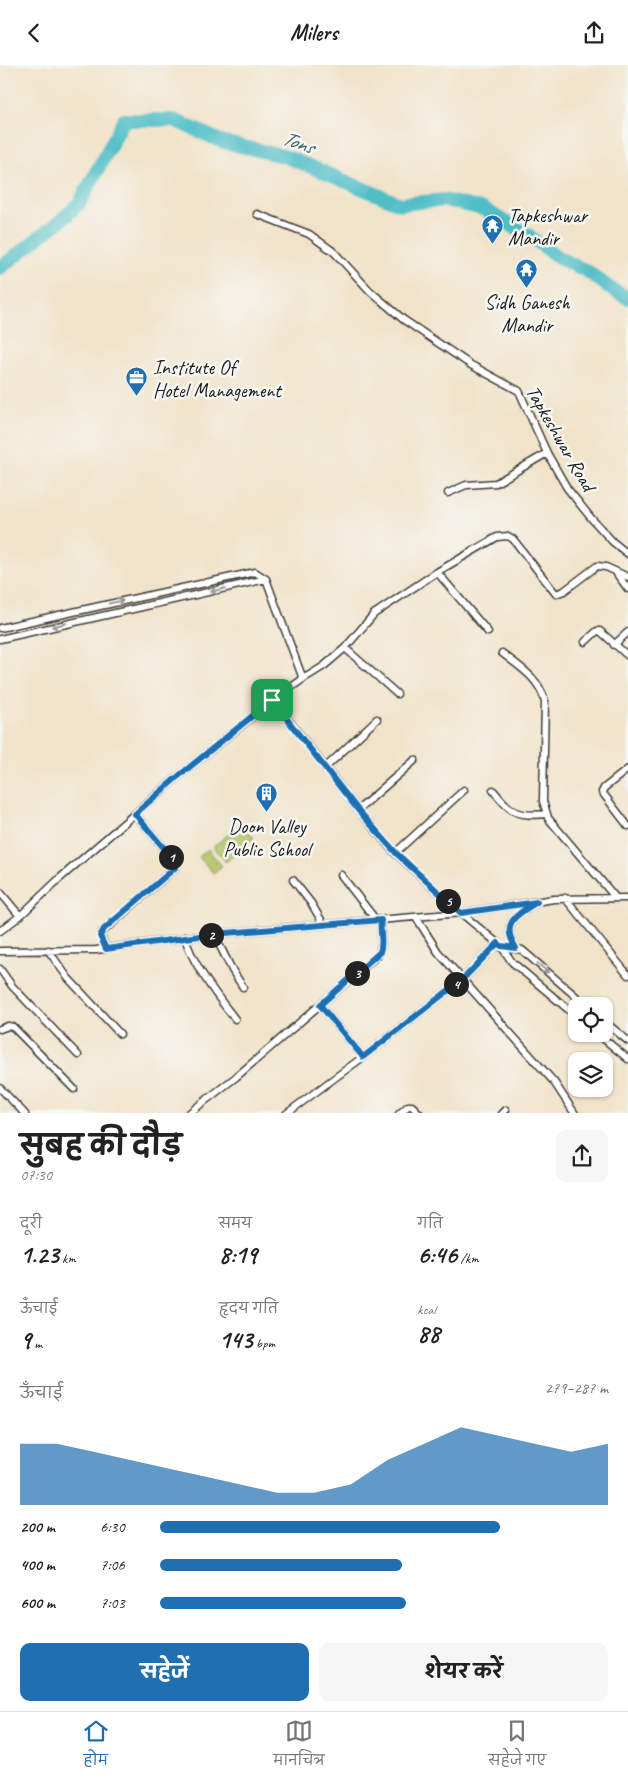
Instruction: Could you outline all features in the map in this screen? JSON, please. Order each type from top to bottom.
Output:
[{"type":"street","name":"Tapkeshwar Road","points":[[256,214],[309,234],[334,253],[370,291],[404,320],[471,365],[519,391],[547,453],[567,488],[613,542],[628,554]]},
{"type":"street","points":[[448,493],[466,485],[496,483],[547,453]]},
{"type":"street","points":[[0,931],[20,916],[59,879],[175,779],[272,700],[324,666],[345,647],[374,614],[436,572],[497,537],[503,535],[513,539],[556,594],[564,591],[597,566],[606,567],[628,577]]},
{"type":"street","points":[[0,628],[255,572],[266,579],[303,679]]},
{"type":"street","points":[[436,572],[488,633]]},
{"type":"street","points":[[616,573],[628,589]]},
{"type":"street","points":[[0,639],[266,579]]},
{"type":"street","points":[[155,594],[157,604]]},
{"type":"street","points":[[585,642],[597,631],[600,631],[628,657]]},
{"type":"street","points":[[614,645],[628,632]]},
{"type":"street","points":[[345,647],[397,694]]},
{"type":"street","points":[[502,653],[535,680],[542,690],[545,701],[543,801],[548,818],[615,897]]},
{"type":"street","points":[[272,700],[358,810],[396,853],[461,913],[500,945],[512,962],[568,1009]]},
{"type":"street","points":[[325,768],[377,719]]},
{"type":"street","points":[[358,810],[415,760]]},
{"type":"street","points":[[628,769],[604,788],[602,792],[628,827]]},
{"type":"street","points":[[396,853],[464,790]]},
{"type":"street","points":[[493,790],[506,807],[513,811],[526,815],[547,814]]},
{"type":"street","points":[[106,949],[100,936],[102,932],[176,867],[174,860],[135,814]]},
{"type":"street","points":[[188,1113],[236,1077],[380,952],[383,944],[379,920],[341,875]]},
{"type":"street","points":[[294,880],[324,925]]},
{"type":"street","points":[[0,892],[20,916]]},
{"type":"street","points":[[0,951],[106,949],[214,934],[461,913],[564,898],[628,897]]},
{"type":"street","points":[[564,898],[628,975]]},
{"type":"street","points":[[516,948],[509,935],[509,927],[515,918],[537,902]]},
{"type":"street","points":[[416,917],[438,952],[554,1082],[576,1113]]},
{"type":"street","points":[[214,934],[242,987]]},
{"type":"street","points":[[185,937],[194,959],[235,1019]]},
{"type":"street","points":[[500,945],[516,948],[528,955],[577,997]]},
{"type":"street","points":[[286,1113],[363,1057],[463,979],[500,945]]},
{"type":"street","points":[[48,950],[68,978],[120,1034]]},
{"type":"street","points":[[0,969],[12,985],[78,1055]]},
{"type":"street","points":[[320,1005],[363,1057]]},
{"type":"street","points":[[0,1029],[8,1026],[13,1027],[74,1089]]},
{"type":"street","points":[[613,1028],[628,1041]]},
{"type":"street","points":[[608,1042],[628,1059]]},
{"type":"street","points":[[0,1088],[25,1113]]},
{"type":"street","points":[[399,1113],[408,1106],[412,1106],[420,1113]]},
{"type":"green space","points":[[241,823],[254,838],[226,862],[213,847]]},
{"type":"green space","points":[[208,849],[222,866],[213,873],[199,857]]},
{"type":"waterway","name":"Tons","points":[[0,268],[79,204],[124,120],[174,120],[223,142],[287,157],[400,204],[444,200],[483,209],[528,235],[559,258],[587,271],[611,289],[628,298]]},
{"type":"place","name":"Tapkeshwar Mandir","points":[[492,245]]},
{"type":"place","name":"Sidh Ganesh Mandir","points":[[527,289]]},
{"type":"place","name":"Institute Of Hotel Management","points":[[137,397]]},
{"type":"place","name":"Doon Valley Public School","points":[[267,813]]},
{"type":"route","points":[[272,700],[358,810],[396,853],[461,913],[537,902],[515,918],[509,927],[510,939],[516,948],[501,946],[498,943],[463,979],[363,1057],[320,1005],[378,955],[383,944],[380,932],[381,920],[185,937],[106,949],[100,936],[104,929],[176,867],[174,860],[135,814],[272,700]]}]
